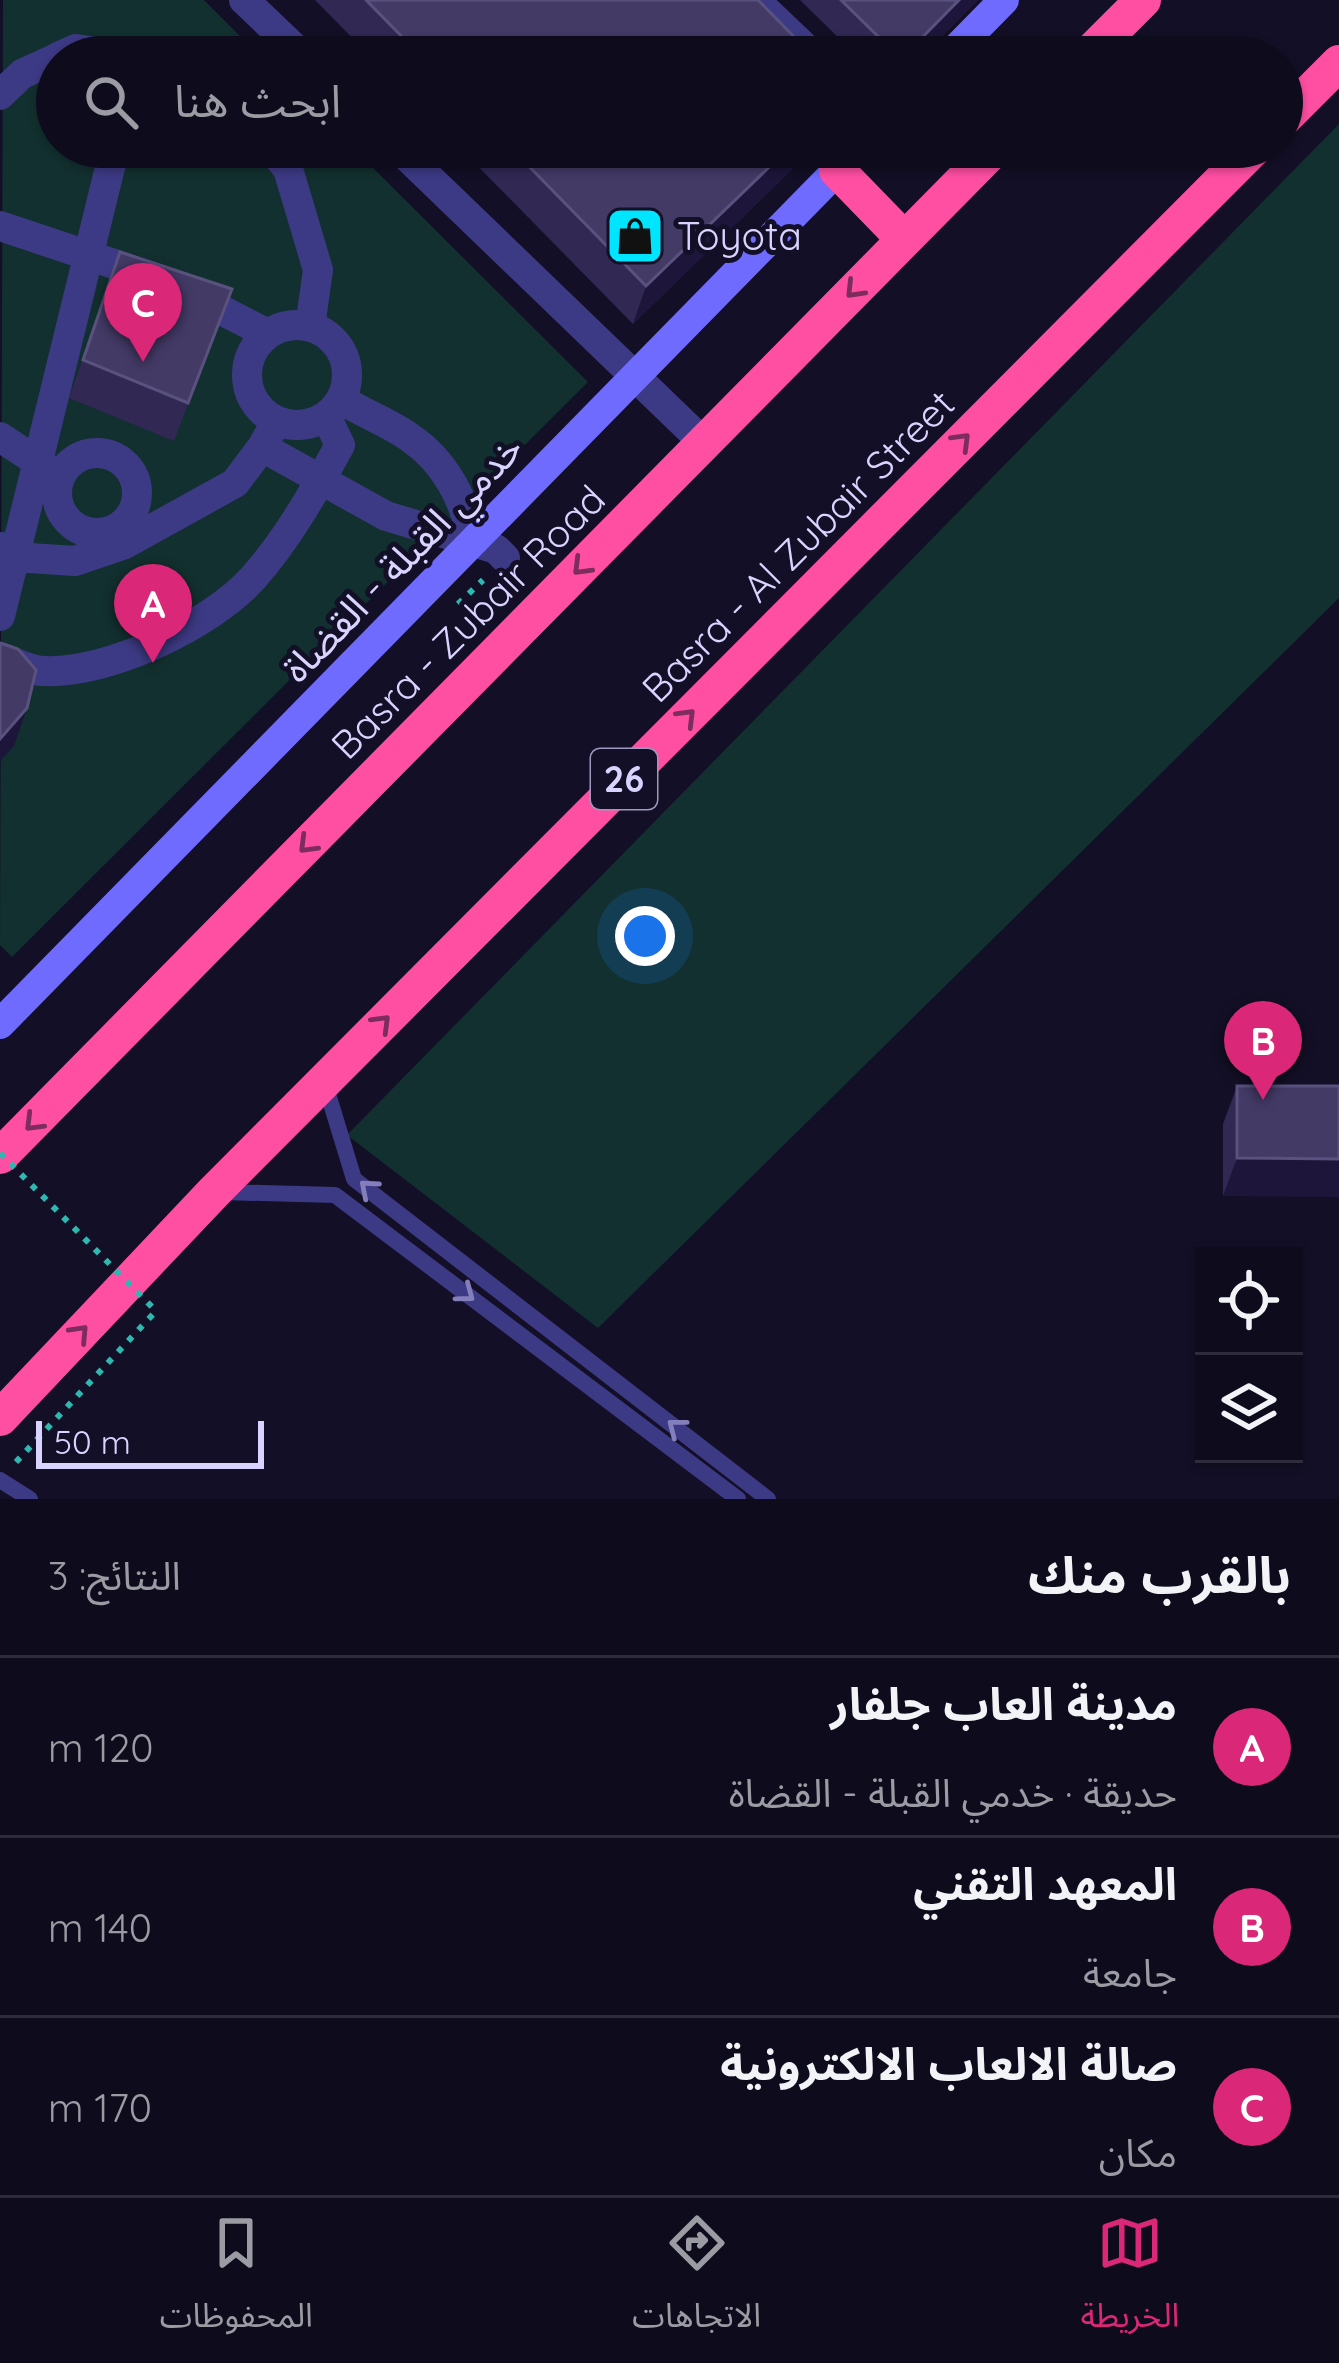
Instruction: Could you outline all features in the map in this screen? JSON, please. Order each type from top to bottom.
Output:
[{"type":"highway","points":[[1107,36],[1143,0]]},
{"type":"highway","points":[[1303,99],[1339,62]]},
{"type":"highway","points":[[847,168],[904,239]]},
{"type":"highway","name":"Basra - Zubair Road","points":[[0,1155],[975,168]]},
{"type":"highway","name":"Basra - Al Zubair Street","points":[[0,1418],[214,1192],[1234,168]]},
{"type":"street","points":[[244,0],[282,36]]},
{"type":"street","points":[[969,36],[1004,0]]},
{"type":"street","points":[[0,95],[36,67]]},
{"type":"street","points":[[0,616],[8,550],[49,469],[88,256],[110,168]]},
{"type":"street","points":[[287,168],[318,270],[310,327]]},
{"type":"street","points":[[420,168],[704,443]]},
{"type":"street","name":"خدمي القبلة - القضاة","points":[[0,1024],[636,375],[825,168]]},
{"type":"street","points":[[0,226],[165,281],[268,334]]},
{"type":"street","points":[[0,657],[40,672],[80,668],[192,626],[251,580],[321,480],[340,445],[333,408],[346,382],[346,364],[326,335],[296,326],[268,334],[248,362],[251,397],[262,411],[269,434],[321,480],[386,516],[496,549],[505,558]]},
{"type":"street","points":[[8,550],[29,558],[75,561],[125,544],[235,484],[269,434],[333,408],[411,438],[452,481],[468,515],[472,542]]},
{"type":"street","points":[[0,436],[49,469]]},
{"type":"lane","points":[[764,0],[803,36]]},
{"type":"lane","points":[[324,1081],[354,1179],[768,1499]]},
{"type":"lane","points":[[214,1192],[335,1195],[738,1499]]},
{"type":"lane","points":[[0,1480],[29,1499]]},
{"type":"path","points":[[0,1155],[156,1310],[0,1480]]},
{"type":"green space","points":[[3,0],[204,0],[240,36],[36,36],[36,168],[373,168],[588,382],[12,957],[0,945]]},
{"type":"green space","points":[[1339,124],[1339,598],[598,1328],[347,1135],[1296,168],[1303,168],[1303,161]]},
{"type":"building","points":[[366,0],[758,0],[793,36],[401,36]]},
{"type":"building","points":[[841,0],[959,0],[924,36],[878,36]]},
{"type":"building","points":[[531,168],[768,168],[646,286]]},
{"type":"building","points":[[120,252],[232,289],[188,403],[83,360]]},
{"type":"building","points":[[0,643],[18,649],[36,670],[27,708],[0,739]]},
{"type":"building","points":[[1237,1086],[1339,1086],[1339,1159],[1237,1158]]},
{"type":"place","name":"Toyota","points":[[635,236]]},
{"type":"place","name":"صالة الالعاب الالكترونية","points":[[143,362]]},
{"type":"place","name":"مدينة العاب جلفار","points":[[153,663]]},
{"type":"place","name":"المعهد التقني","points":[[1263,1100]]}]
